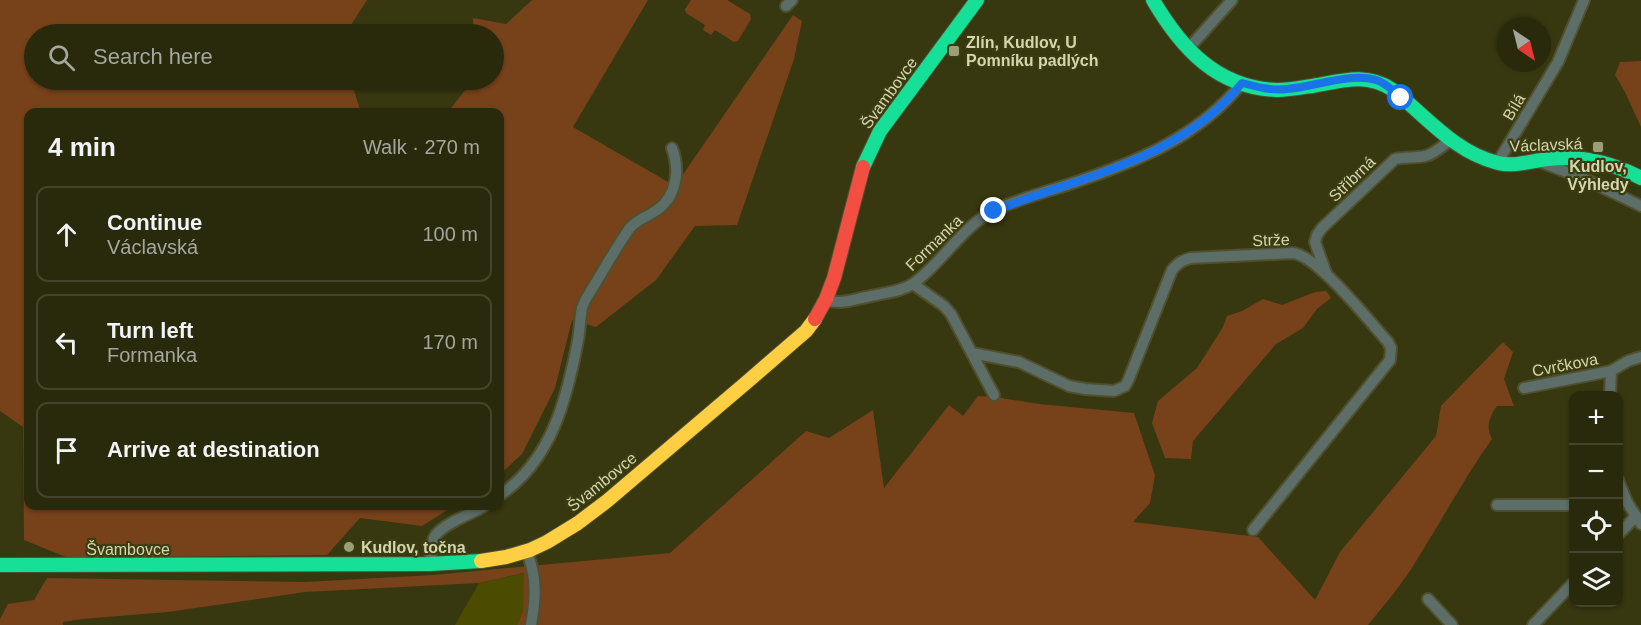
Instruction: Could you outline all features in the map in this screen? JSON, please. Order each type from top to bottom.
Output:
[{"type":"street","name":"Švambovce","points":[[0,565],[430,564],[477,562],[527,552],[544,544],[584,519],[806,331],[827,300],[864,164],[871,148],[880,131],[977,0]]},
{"type":"street","name":"Václavská","points":[[1153,0],[1176,37],[1188,50],[1227,78],[1275,90],[1294,89],[1352,78],[1377,81],[1393,90],[1450,140],[1483,157],[1498,162],[1520,164],[1559,158],[1586,159],[1610,163],[1641,178]]},
{"type":"street","points":[[1188,50],[1232,0]]},
{"type":"street","name":"Bílá","points":[[1498,162],[1558,62],[1584,0]]},
{"type":"street","name":"Formanka","points":[[827,300],[837,303],[913,284],[944,256],[959,238],[987,215],[1024,199],[1103,173],[1158,150],[1217,110],[1229,100],[1242,83]]},
{"type":"street","name":"Stříbrná","points":[[1326,274],[1315,242],[1322,228],[1395,159],[1424,157],[1450,140]]},
{"type":"street","points":[[504,492],[530,468],[546,444],[560,415],[579,337],[583,306],[629,229],[637,220],[656,211],[669,199],[676,178],[676,161],[672,148]]},
{"type":"street","points":[[1538,161],[1587,180],[1641,206]]},
{"type":"street","name":"Strže","points":[[972,353],[1019,362],[1069,386],[1114,392],[1125,386],[1128,381],[1172,270],[1177,264],[1183,260],[1213,257],[1298,254],[1309,260],[1326,274],[1388,342],[1391,348],[1390,360],[1253,530]]},
{"type":"street","points":[[913,284],[944,306],[951,314],[994,395]]},
{"type":"street","name":"Cvrčkova","points":[[1524,388],[1611,371],[1628,361],[1641,357]]},
{"type":"street","points":[[1610,391],[1611,371]]},
{"type":"street","points":[[1623,502],[1639,520],[1623,531]]},
{"type":"street","points":[[1497,505],[1569,505]]},
{"type":"street","points":[[430,564],[435,536],[449,525],[477,510]]},
{"type":"street","points":[[527,552],[533,568],[536,600],[531,625]]},
{"type":"street","points":[[1533,625],[1569,587]]},
{"type":"street","points":[[1428,599],[1452,625]]},
{"type":"shaded area","points":[[0,0],[367,0],[351,24],[24,24],[24,90],[354,90],[359,108],[24,108],[24,510],[448,510],[422,526],[360,518],[327,555],[68,558],[24,540],[23,427],[0,411]]},
{"type":"shaded area","points":[[532,0],[648,0],[573,127],[675,186],[793,15],[802,21],[794,59],[737,225],[695,226],[656,280],[596,327],[572,320],[555,388],[522,454],[504,470],[504,108],[451,108],[465,90],[504,90],[504,24],[473,24],[473,18],[506,24]]},
{"type":"shaded area","points":[[691,0],[727,0],[750,14],[751,19],[738,41],[734,42],[715,30],[711,35],[703,30],[705,25],[686,13],[685,9]]},
{"type":"shaded area","points":[[1641,61],[1641,127],[1615,75],[1620,62]]},
{"type":"shaded area","points":[[1326,291],[1331,298],[1317,309],[1303,328],[1276,344],[1193,441],[1191,459],[1165,458],[1152,423],[1158,401],[1197,368],[1223,327],[1227,316],[1242,311],[1263,299],[1282,305],[1315,292]]},
{"type":"shaded area","points":[[1503,342],[1513,352],[1504,379],[1514,406],[1497,406],[1489,422],[1492,439],[1413,567],[1368,625],[517,625],[523,611],[524,573],[479,583],[305,592],[168,612],[82,619],[63,622],[63,625],[0,625],[0,619],[8,604],[34,600],[47,578],[305,582],[433,575],[670,553],[806,431],[829,438],[873,410],[884,488],[949,405],[963,416],[978,396],[1134,413],[1155,475],[1150,503],[1133,522],[1258,537],[1315,600],[1340,552],[1436,436],[1441,406]]},
{"type":"shaded area","points":[[525,573],[523,611],[517,625],[455,625],[479,583]]},
{"type":"traffic: fast","points":[[863,167],[880,131],[977,0]]},
{"type":"traffic: fast","points":[[1153,0],[1189,49],[1203,62],[1236,82],[1256,88],[1277,90],[1356,79],[1374,81],[1393,90],[1454,142],[1482,158],[1510,164],[1560,158],[1584,159],[1607,164],[1641,178]]},
{"type":"traffic: fast","points":[[0,565],[430,564],[481,561]]},
{"type":"traffic: slow","points":[[481,561],[530,550],[578,523],[747,382],[806,331],[815,319]]},
{"type":"traffic: jam","points":[[815,319],[834,278],[863,167]]},
{"type":"place","name":"Zlín, Kudlov, U Pomníku padlých","points":[[954,51]]},
{"type":"place","name":"Kudlov, Výhledy","points":[[1598,147]]},
{"type":"place","name":"Kudlov, točna","points":[[349,547]]},
{"type":"route","points":[[994,211],[1103,173],[1158,150],[1176,140],[1217,110],[1229,100],[1242,83],[1285,90],[1352,78],[1368,79],[1384,84],[1401,98]]}]
